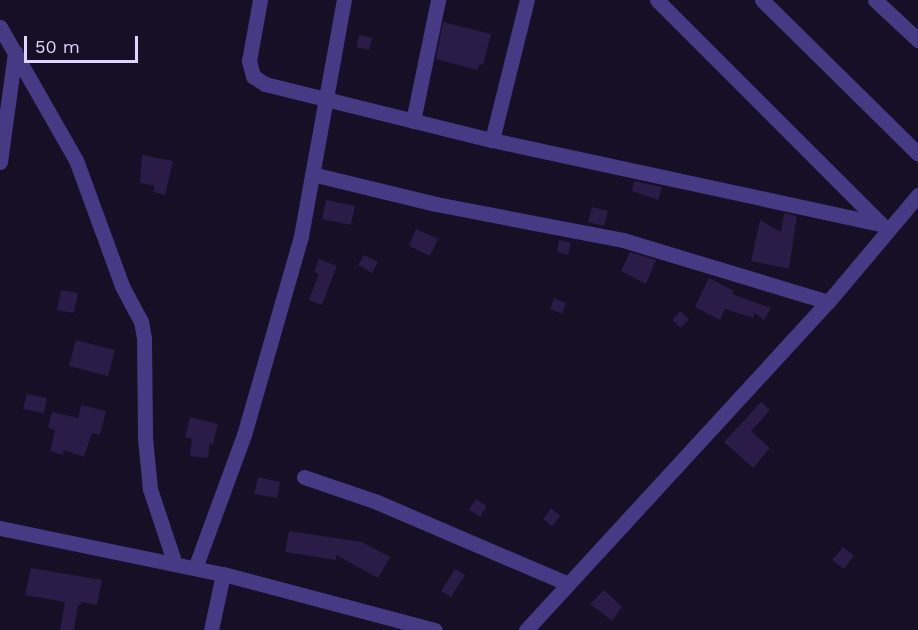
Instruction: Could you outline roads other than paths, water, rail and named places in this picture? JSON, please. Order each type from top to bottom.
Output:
[{"type":"street","points":[[260,0],[249,61],[253,75],[266,84],[492,140],[884,227]]},
{"type":"street","points":[[195,568],[244,435],[301,236],[344,0]]},
{"type":"street","points":[[413,121],[438,0]]},
{"type":"street","points":[[492,140],[527,0]]},
{"type":"street","points":[[657,0],[884,227]]},
{"type":"street","points":[[762,0],[918,154]]},
{"type":"street","points":[[875,0],[918,40]]},
{"type":"street","points":[[0,27],[76,160],[122,286],[141,321],[144,338],[145,438],[150,489],[175,564]]},
{"type":"street","points":[[0,162],[15,52]]},
{"type":"street","points":[[312,174],[436,204],[623,240],[828,302]]},
{"type":"street","points":[[526,630],[828,302],[884,227],[918,195]]},
{"type":"street","points":[[304,477],[377,502],[568,584]]},
{"type":"street","points":[[0,528],[223,574],[435,630]]},
{"type":"street","points":[[211,630],[223,574]]}]
